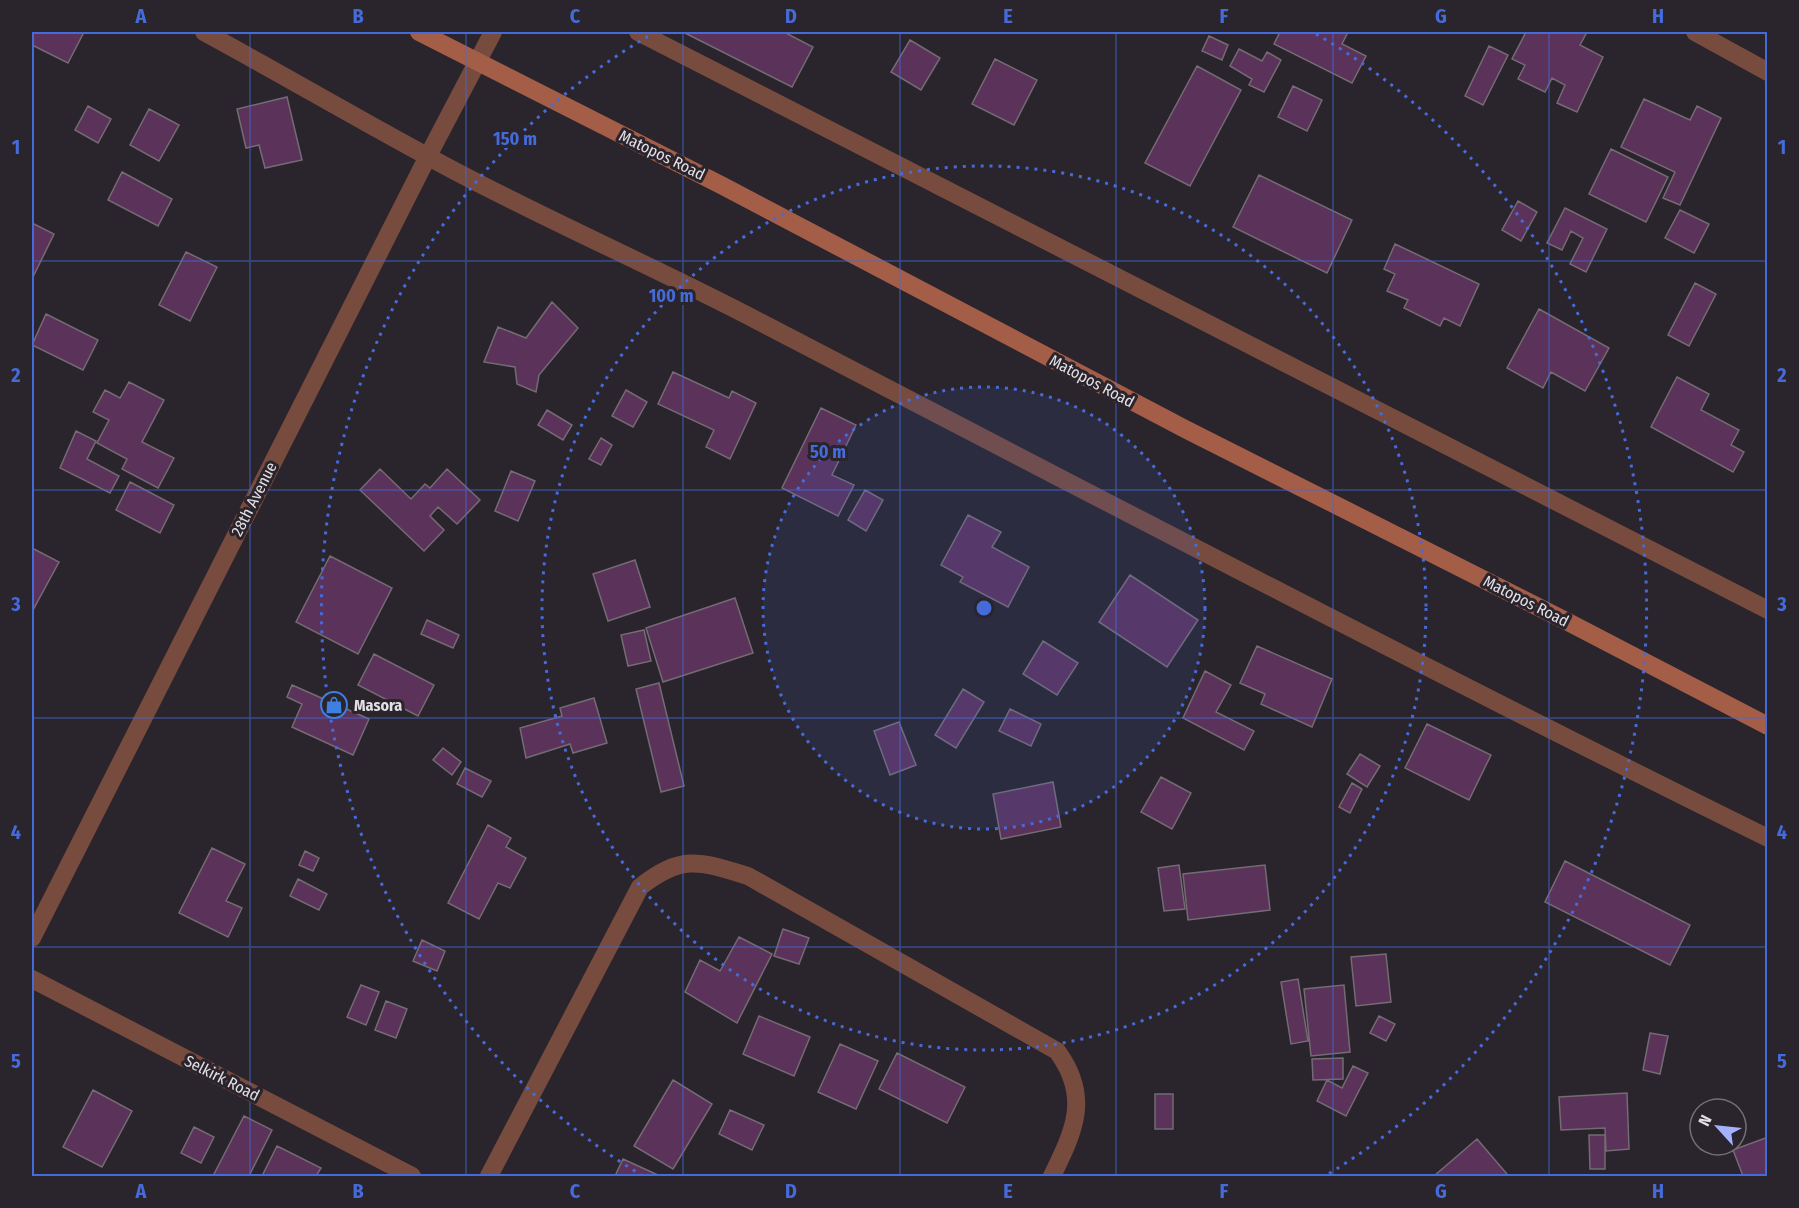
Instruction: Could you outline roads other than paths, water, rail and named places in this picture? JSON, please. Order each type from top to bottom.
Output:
[{"type":"main road","name":"Matopos Road","points":[[419,32],[721,185],[1187,430],[1549,612],[1767,726]]},
{"type":"street","points":[[204,32],[428,156],[538,213],[689,285],[1579,746],[1767,838]]},
{"type":"street","name":"28th Avenue","points":[[32,938],[493,32]]},
{"type":"street","points":[[638,32],[1767,609]]},
{"type":"street","points":[[1695,32],[1767,72]]},
{"type":"street","points":[[489,1176],[640,887],[661,871],[688,862],[718,866],[748,876],[1057,1051],[1070,1068],[1076,1094],[1077,1115],[1071,1138],[1052,1176]]},
{"type":"street","name":"Selkirk Road","points":[[32,979],[412,1176]]},
{"type":"place","name":"Masora","points":[[334,705]]}]
